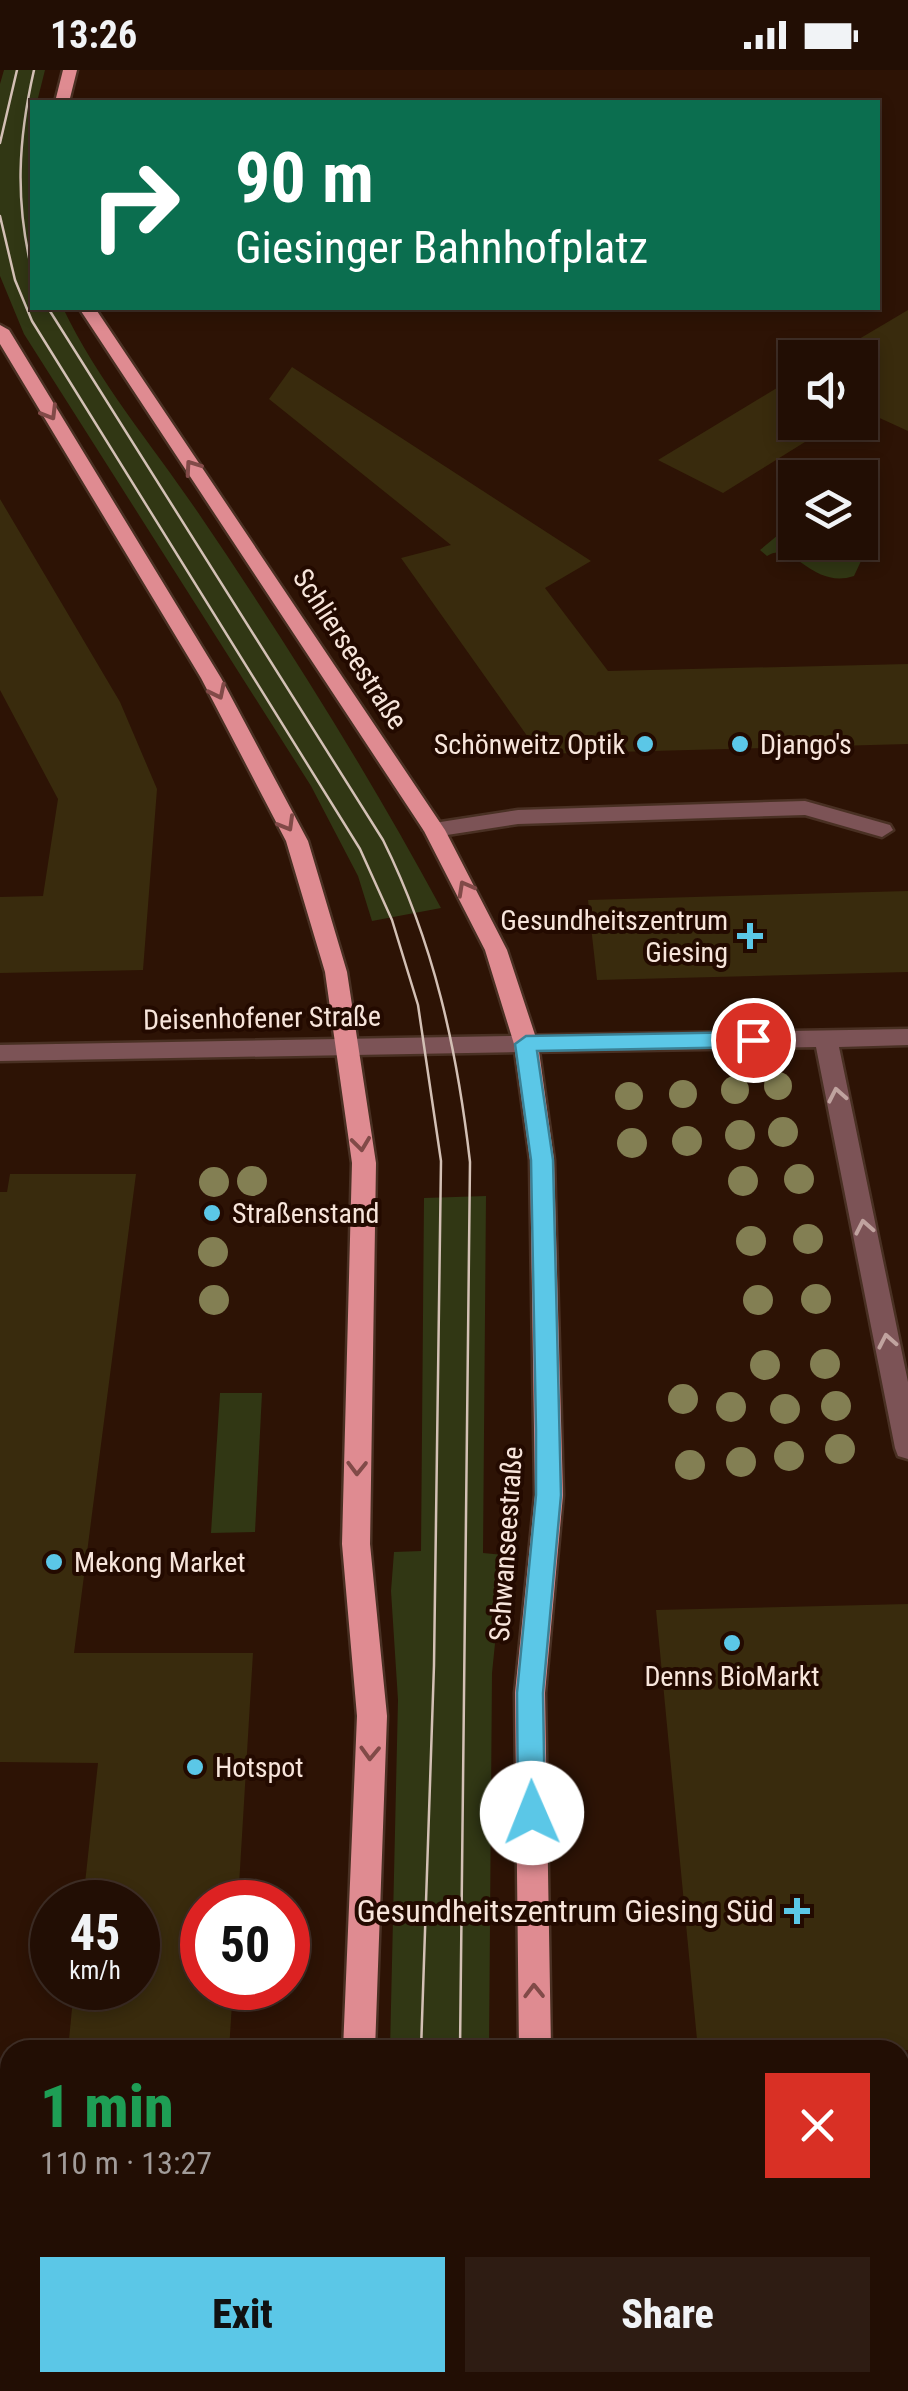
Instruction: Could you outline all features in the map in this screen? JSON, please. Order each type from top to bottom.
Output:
[{"type":"main road","points":[[62,100],[70,70]]},
{"type":"main road","name":"Schlierseestraße","points":[[89,310],[145,400],[248,547],[434,830],[496,950],[526,1044]]},
{"type":"main road","points":[[0,330],[206,668],[297,842],[326,928],[350,1047],[364,1163],[356,1544],[372,1716],[359,2040]]},
{"type":"main road","name":"Schwanseestraße","points":[[526,1044],[542,1160],[548,1479],[530,1693],[535,2040]]},
{"type":"street","points":[[434,830],[518,817],[805,808],[882,830]]},
{"type":"street","name":"Deisenhofener Straße","points":[[0,1053],[908,1037]]},
{"type":"street","points":[[826,1038],[908,1448]]},
{"type":"green space","points":[[4,70],[45,70],[38,100],[30,100],[30,310],[64,310],[108,386],[197,511],[293,657],[441,908],[372,921],[358,876],[311,786],[24,334],[0,276],[0,84]]},
{"type":"green space","points":[[778,535],[778,553],[767,556],[760,550]]},
{"type":"green space","points":[[796,560],[861,560],[854,576],[839,578]]},
{"type":"green space","points":[[486,1196],[483,1553],[504,1555],[492,1673],[489,2040],[390,2040],[398,1700],[391,1591],[394,1552],[421,1551],[424,1198]]},
{"type":"green space","points":[[220,1393],[262,1393],[255,1532],[211,1533]]},
{"type":"building","points":[[908,310],[908,431],[878,417],[878,340],[857,340]]},
{"type":"building","points":[[292,367],[591,561],[545,588],[608,671],[908,664],[908,744],[540,754],[401,558],[451,545],[269,399]]},
{"type":"building","points":[[778,387],[778,440],[808,440],[723,493],[658,460]]},
{"type":"building","points":[[0,499],[120,702],[157,789],[143,970],[0,973],[0,897],[43,896],[58,799],[0,690]]},
{"type":"building","name":"Gesundheitszentrum Giesing","points":[[908,891],[908,972],[597,980],[588,900]]},
{"type":"building","points":[[10,1174],[136,1174],[74,1653],[253,1653],[239,1880],[180,1880],[180,2010],[232,2010],[230,2040],[69,2040],[72,2010],[160,2010],[160,1880],[85,1880],[98,1763],[0,1762],[0,1192],[7,1192]]},
{"type":"building","name":"Gesundheitszentrum Giesing Süd","points":[[908,1604],[908,2040],[697,2040],[656,1610]]},
{"type":"tram line","points":[[0,143],[17,70]]},
{"type":"tram line","points":[[30,261],[21,170],[34,70]]},
{"type":"tram line","points":[[0,216],[15,280],[32,321],[360,849],[392,920],[418,1005],[441,1161],[434,1665],[421,2040]]},
{"type":"tram line","points":[[49,310],[383,840],[416,918],[441,997],[470,1162],[460,2040]]},
{"type":"place","name":"Schönweitz Optik","points":[[645,744]]},
{"type":"place","name":"Django's","points":[[740,744]]},
{"type":"place","name":"Gesundheitszentrum Giesing","points":[[750,936]]},
{"type":"place","name":"Straßenstand","points":[[212,1213]]},
{"type":"place","name":"Mekong Market","points":[[54,1562]]},
{"type":"place","name":"Denns BioMarkt","points":[[732,1643]]},
{"type":"place","name":"Hotspot","points":[[195,1767]]},
{"type":"place","name":"Gesundheitszentrum Giesing Süd","points":[[797,1911]]},
{"type":"route","points":[[532,1813],[530,1693],[546,1536],[548,1430],[542,1160],[526,1044],[753,1040]]}]
